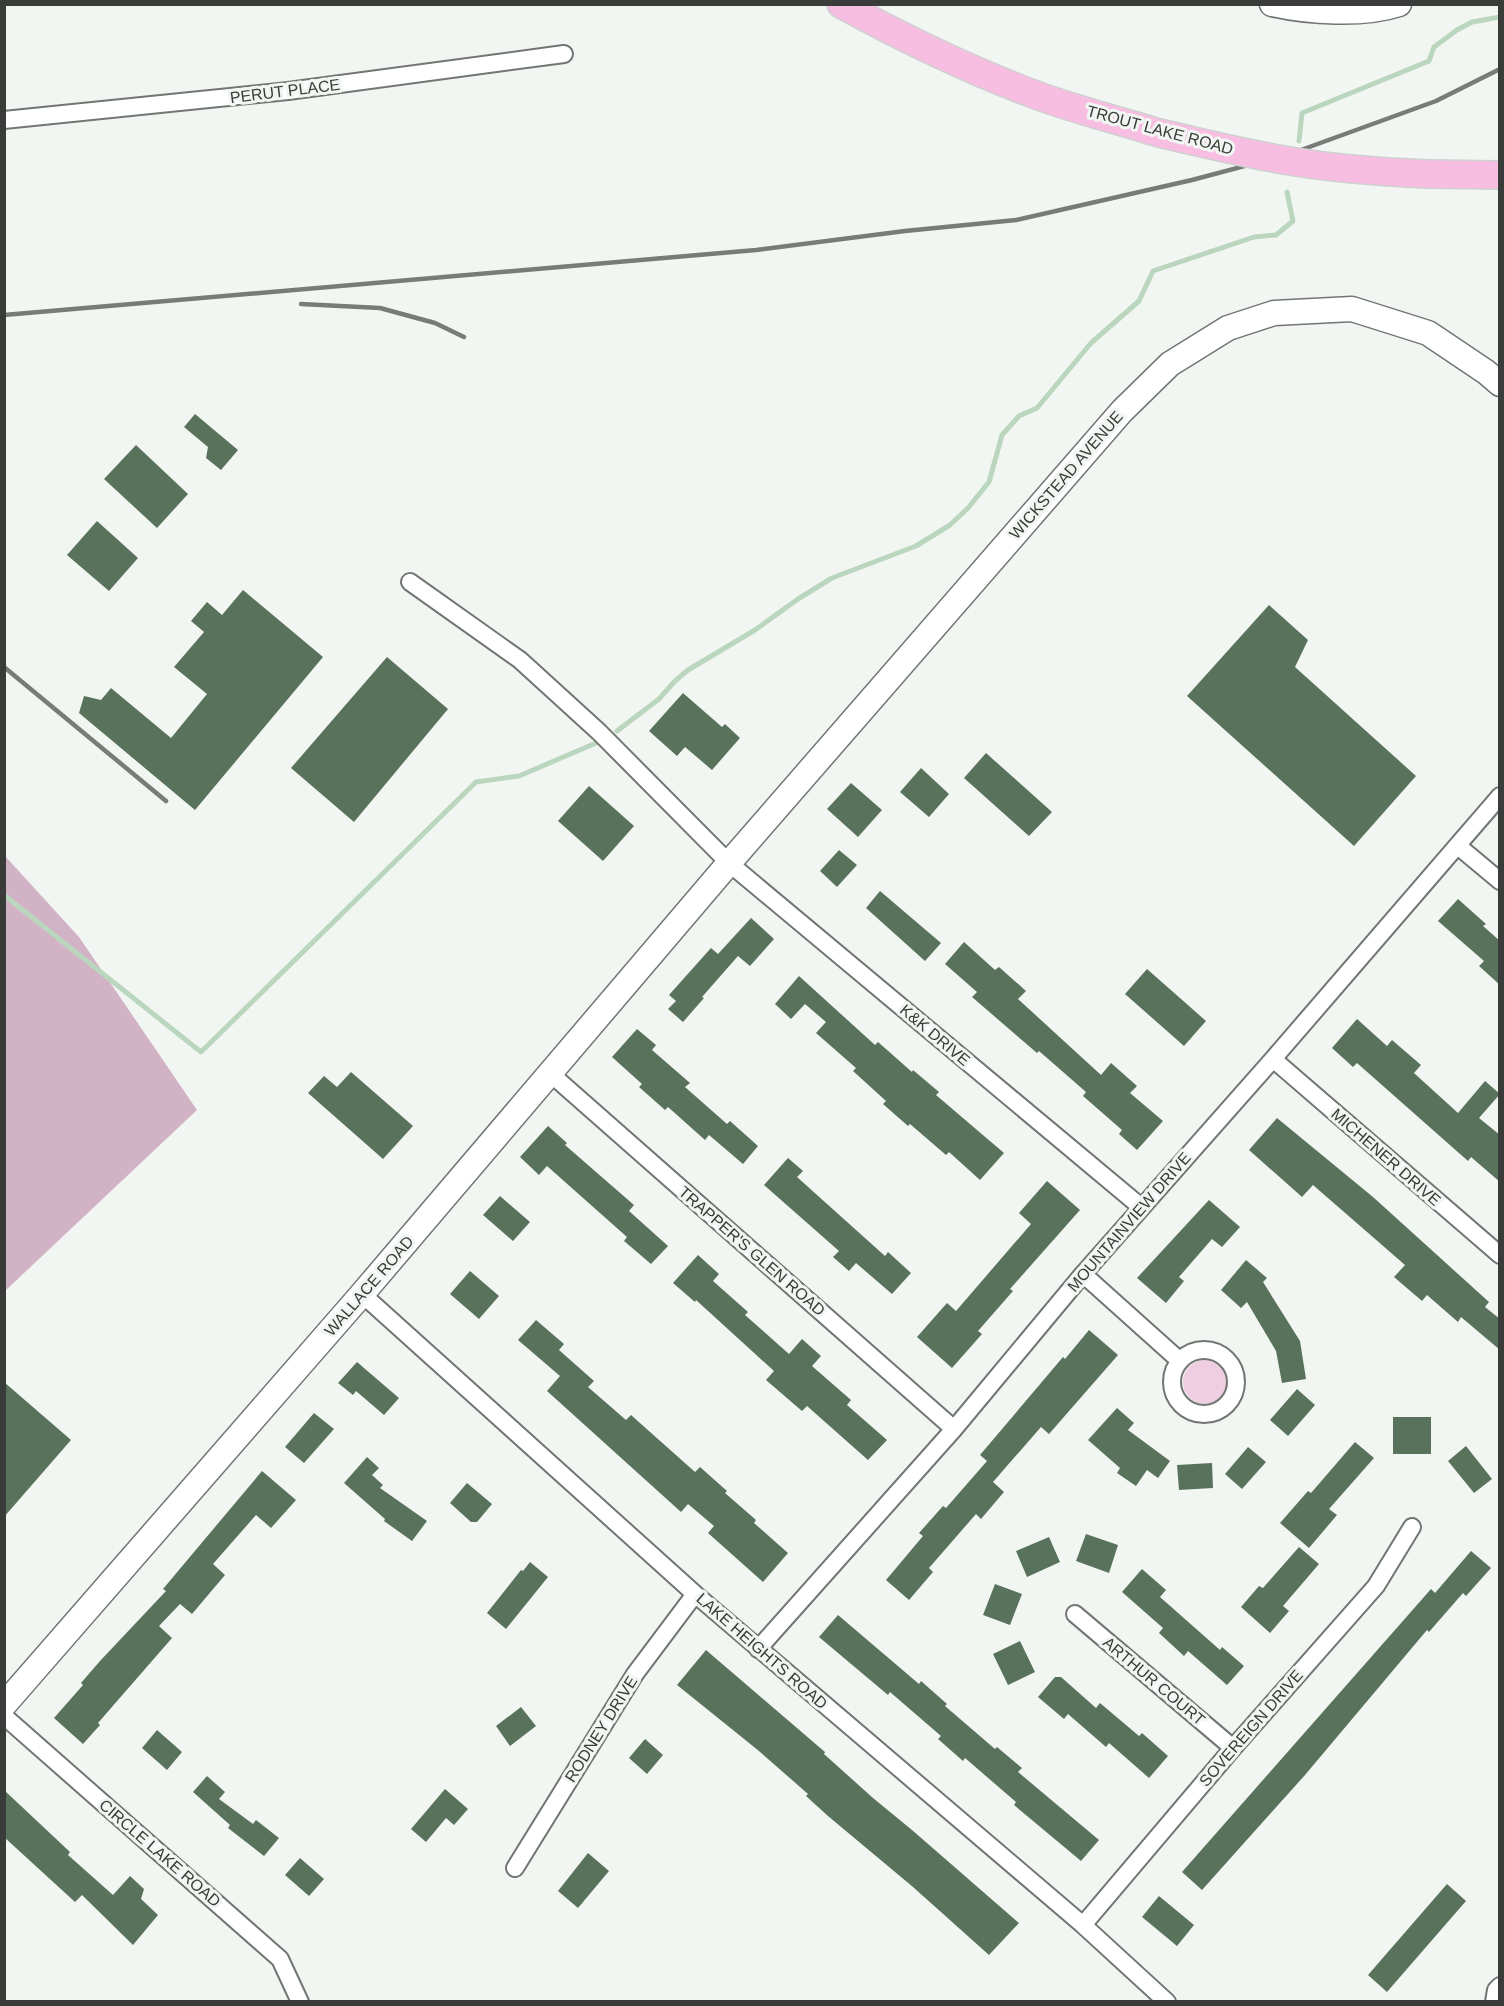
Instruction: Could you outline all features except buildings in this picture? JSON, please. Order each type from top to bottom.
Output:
[{"type":"main road","name":"TROUT LAKE ROAD","points":[[841,4],[900,37],[970,69],[1038,96],[1159,133],[1292,162],[1362,171],[1500,175]]},
{"type":"street","points":[[1272,4],[1291,8],[1344,12],[1399,4]]},
{"type":"street","name":"PERUT PLACE","points":[[4,120],[288,91],[564,54]]},
{"type":"street","name":"WICKSTEAD AVENUE","points":[[729,862],[1122,411],[1170,364],[1189,352],[1228,328],[1274,313],[1352,309],[1428,333],[1500,384]]},
{"type":"street","name":"K&K DRIVE","points":[[410,582],[520,660],[599,732],[729,862],[1141,1207]]},
{"type":"street","name":"MOUNTAINVIEW DRIVE","points":[[758,1648],[954,1429],[1083,1274],[1273,1059],[1500,796]]},
{"type":"street","points":[[1458,846],[1500,881]]},
{"type":"street","name":"WALLACE ROAD","points":[[4,1705],[362,1294],[729,862]]},
{"type":"street","name":"MICHENER DRIVE","points":[[1273,1059],[1500,1256]]},
{"type":"street","name":"TRAPPER'S GLEN ROAD","points":[[551,1074],[954,1429]]},
{"type":"street","points":[[1083,1274],[1180,1361]]},
{"type":"street","name":"LAKE HEIGHTS ROAD","points":[[362,1294],[695,1594],[1083,1925],[1167,2001]]},
{"type":"street","name":"SOVEREIGN DRIVE","points":[[1083,1925],[1233,1748],[1376,1586],[1412,1527]]},
{"type":"street","name":"RODNEY DRIVE","points":[[515,1868],[635,1674],[695,1594]]},
{"type":"street","name":"ARTHUR COURT","points":[[1075,1614],[1233,1748]]},
{"type":"street","name":"CIRCLE LAKE ROAD","points":[[4,1716],[280,1959],[300,2001]]},
{"type":"street","points":[[1494,2001],[1496,1990],[1500,1986]]},
{"type":"shaded area","points":[[5,856],[79,937],[197,1110],[5,1291]]},
{"type":"shaded area","points":[[1205,1360],[1220,1367],[1227,1382],[1220,1397],[1205,1404],[1190,1397],[1183,1382],[1190,1367]]},
{"type":"waterway","points":[[1299,141],[1302,113],[1429,61],[1434,47],[1457,30],[1472,22],[1500,17]]},
{"type":"waterway","points":[[617,731],[659,699],[688,670],[755,630],[798,599],[832,578],[916,546],[950,525],[968,508],[989,482],[1002,435],[1019,416],[1037,408],[1091,343],[1139,301],[1153,271],[1254,237],[1276,235],[1293,221],[1287,192]]},
{"type":"waterway","points":[[4,895],[201,1052],[476,782],[519,776],[596,743]]},
{"type":"railway","points":[[4,315],[756,250],[1016,220],[1192,180],[1290,154],[1436,101],[1500,69]]},
{"type":"railway","points":[[301,304],[380,308],[435,323],[464,337]]},
{"type":"railway","points":[[4,667],[166,801]]}]
